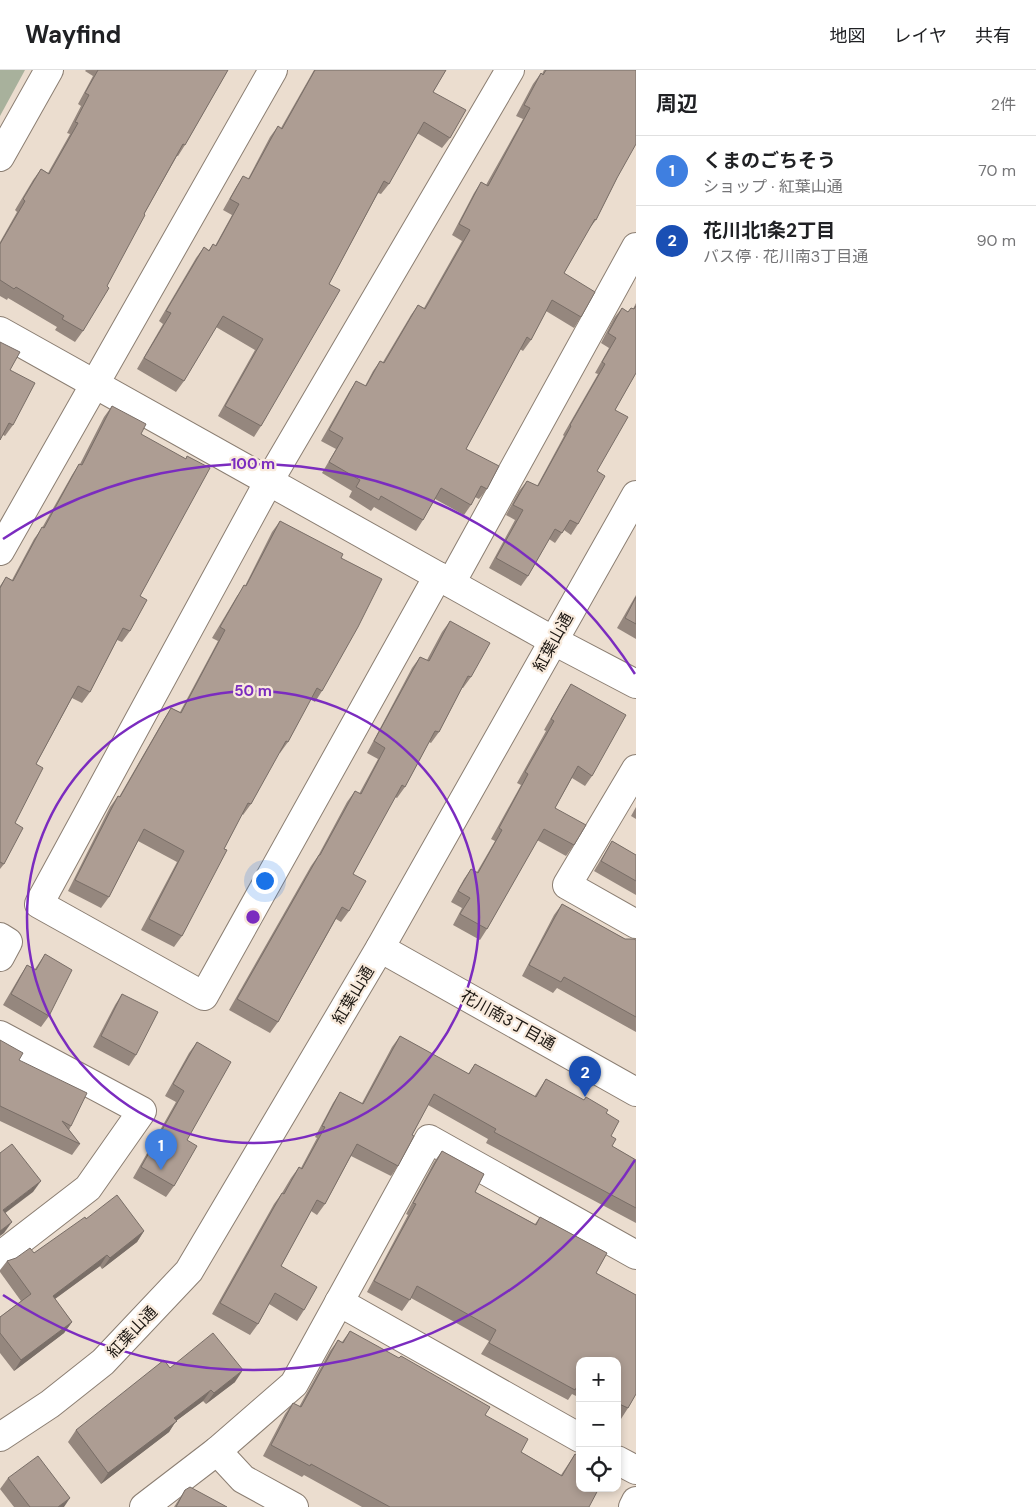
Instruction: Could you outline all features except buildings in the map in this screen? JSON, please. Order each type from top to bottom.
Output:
[{"type":"street","points":[[0,157],[49,70]]},
{"type":"street","points":[[0,551],[273,70]]},
{"type":"street","points":[[510,70],[269,481],[39,904],[204,996],[636,247]]},
{"type":"street","points":[[0,331],[554,641],[636,684]]},
{"type":"street","name":"紅葉山通","points":[[0,1437],[50,1404],[103,1362],[189,1271],[380,948],[636,495]]},
{"type":"street","points":[[636,769],[567,885],[636,924]]},
{"type":"street","points":[[0,937],[8,942],[0,957]]},
{"type":"street","name":"花川南3丁目通","points":[[380,948],[636,1092]]},
{"type":"street","points":[[0,1035],[142,1111],[88,1188],[0,1256]]},
{"type":"street","points":[[144,1507],[217,1451],[294,1384],[429,1139],[636,1255]]},
{"type":"street","points":[[339,1302],[576,1436]]},
{"type":"street","points":[[217,1451],[242,1479],[294,1507]]},
{"type":"street","points":[[621,1462],[636,1470]]},
{"type":"street","points":[[633,1507],[636,1501]]},
{"type":"green space","points":[[0,70],[25,70],[0,116]]},
{"type":"place","name":"花川北1条2丁目","points":[[585,1097]]},
{"type":"place","name":"くまのごちそう","points":[[161,1170]]}]
